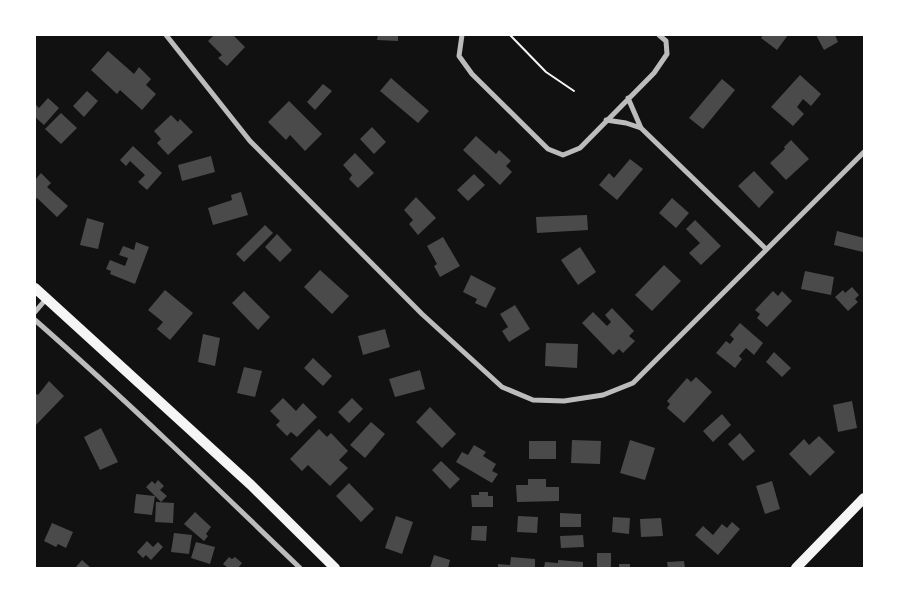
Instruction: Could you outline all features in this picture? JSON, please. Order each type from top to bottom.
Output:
[{"type":"main road","points":[[35,288],[251,485],[335,568]]},
{"type":"main road","points":[[796,568],[864,498]]},
{"type":"street","points":[[166,35],[250,141],[422,314],[502,387],[532,400],[564,401],[603,395],[632,383],[864,152]]},
{"type":"street","points":[[462,35],[458,56],[472,74],[548,149],[563,156],[580,148],[654,73],[667,54],[666,41],[659,35]]},
{"type":"street","points":[[628,98],[641,128],[766,249]]},
{"type":"street","points":[[606,120],[626,123],[641,128]]},
{"type":"street","points":[[35,312],[46,299]]},
{"type":"street","points":[[35,320],[96,374],[300,568]]},
{"type":"path","points":[[510,35],[546,72],[574,91]]},
{"type":"building","points":[[214,35],[233,35],[245,47],[227,66],[218,58],[222,55],[208,41]]},
{"type":"building","points":[[378,35],[398,35],[398,41],[377,40]]},
{"type":"building","points":[[763,35],[788,35],[777,50],[761,38]]},
{"type":"building","points":[[816,35],[835,35],[838,42],[824,50]]},
{"type":"building","points":[[108,51],[134,74],[139,67],[151,79],[146,85],[156,94],[142,110],[120,90],[117,94],[91,70]]},
{"type":"building","points":[[800,75],[821,94],[811,106],[803,99],[797,107],[804,114],[793,126],[771,107]]},
{"type":"building","points":[[391,78],[429,111],[418,123],[380,91]]},
{"type":"building","points":[[722,79],[735,90],[703,129],[689,118]]},
{"type":"building","points":[[323,84],[332,91],[315,110],[307,102]]},
{"type":"building","points":[[87,91],[98,101],[84,117],[73,106]]},
{"type":"building","points":[[48,98],[59,108],[44,125],[35,117],[35,104],[39,108]]},
{"type":"building","points":[[289,101],[322,134],[305,151],[290,135],[286,140],[268,122]]},
{"type":"building","points":[[61,113],[77,128],[61,144],[45,129]]},
{"type":"building","points":[[171,115],[178,122],[180,119],[193,132],[168,155],[157,143],[161,139],[154,131]]},
{"type":"building","points":[[372,127],[386,142],[374,154],[360,139]]},
{"type":"building","points":[[476,136],[496,154],[499,150],[511,161],[506,166],[512,172],[500,185],[463,150]]},
{"type":"building","points":[[791,140],[809,159],[786,180],[770,163],[785,149],[784,147]]},
{"type":"building","points":[[133,146],[162,173],[147,190],[138,182],[145,175],[130,161],[126,166],[120,160]]},
{"type":"building","points":[[355,153],[374,173],[358,188],[349,179],[352,175],[343,165]]},
{"type":"building","points":[[211,156],[215,172],[182,181],[178,165]]},
{"type":"building","points":[[630,159],[643,169],[617,200],[599,185],[609,173],[614,178]]},
{"type":"building","points":[[754,171],[774,192],[759,208],[738,186]]},
{"type":"building","points":[[41,173],[51,183],[47,187],[68,206],[57,217],[37,198],[35,200],[35,180]]},
{"type":"building","points":[[474,174],[485,185],[468,201],[457,190]]},
{"type":"building","points":[[241,192],[248,215],[213,225],[208,208],[232,200],[231,195]]},
{"type":"building","points":[[416,197],[436,218],[418,235],[409,224],[413,220],[404,210]]},
{"type":"building","points":[[672,198],[689,213],[676,228],[659,213]]},
{"type":"building","points":[[587,215],[588,230],[537,233],[536,217]]},
{"type":"building","points":[[87,218],[104,223],[98,249],[80,245]]},
{"type":"building","points":[[695,220],[721,246],[701,265],[689,253],[700,243],[686,229]]},
{"type":"building","points":[[265,225],[273,233],[244,262],[236,254]]},
{"type":"building","points":[[837,231],[864,238],[863,252],[834,245]]},
{"type":"building","points":[[277,234],[292,250],[280,262],[265,247]]},
{"type":"building","points":[[443,237],[460,266],[440,277],[434,266],[437,264],[427,246]]},
{"type":"building","points":[[136,242],[149,247],[135,284],[110,274],[111,271],[106,269],[110,260],[125,266],[128,258],[119,255],[123,246],[134,250]]},
{"type":"building","points":[[580,247],[596,272],[578,285],[561,260]]},
{"type":"building","points":[[664,265],[681,281],[652,311],[635,295]]},
{"type":"building","points":[[320,270],[349,296],[332,314],[304,287]]},
{"type":"building","points":[[805,271],[834,277],[831,295],[801,289]]},
{"type":"building","points":[[471,275],[496,288],[486,308],[475,303],[477,299],[463,292]]},
{"type":"building","points":[[852,287],[859,295],[855,299],[858,302],[848,311],[835,297],[843,290],[845,293]]},
{"type":"building","points":[[165,290],[193,313],[170,340],[157,329],[163,322],[148,310]]},
{"type":"building","points":[[244,291],[270,317],[258,330],[232,303]]},
{"type":"building","points":[[773,291],[778,296],[782,291],[792,301],[767,327],[757,318],[760,314],[755,310]]},
{"type":"building","points":[[515,305],[530,329],[509,342],[502,331],[508,327],[500,314]]},
{"type":"building","points":[[612,308],[634,331],[629,336],[635,341],[623,353],[619,349],[613,355],[582,323],[593,312],[607,326],[611,322],[605,315]]},
{"type":"building","points":[[740,323],[763,343],[754,355],[746,348],[739,356],[742,359],[735,368],[716,353],[726,341],[730,344],[734,339],[730,335]]},
{"type":"building","points":[[385,329],[390,347],[363,355],[358,336]]},
{"type":"building","points":[[203,334],[220,338],[215,366],[198,362]]},
{"type":"building","points":[[546,343],[578,344],[577,368],[545,366]]},
{"type":"building","points":[[774,352],[791,368],[782,377],[766,362]]},
{"type":"building","points":[[313,358],[332,376],[323,386],[304,368]]},
{"type":"building","points":[[244,367],[262,371],[255,397],[237,393]]},
{"type":"building","points":[[420,370],[425,389],[395,397],[389,379]]},
{"type":"building","points":[[696,377],[712,392],[684,423],[667,408],[670,404],[667,401],[687,378],[691,382]]},
{"type":"building","points":[[49,381],[64,396],[35,426],[35,393],[38,395]]},
{"type":"building","points":[[283,398],[296,411],[303,403],[317,417],[297,437],[291,432],[287,436],[276,425],[280,421],[270,411]]},
{"type":"building","points":[[352,398],[363,409],[349,423],[338,412]]},
{"type":"building","points":[[852,401],[857,428],[838,432],[833,405]]},
{"type":"building","points":[[430,407],[456,434],[442,448],[416,422]]},
{"type":"building","points":[[722,414],[731,425],[713,442],[703,431]]},
{"type":"building","points":[[371,422],[385,434],[365,458],[350,445]]},
{"type":"building","points":[[101,428],[118,462],[100,470],[84,437]]},
{"type":"building","points":[[319,429],[327,437],[331,433],[348,451],[339,460],[348,468],[330,486],[308,465],[302,471],[290,459]]},
{"type":"building","points":[[740,433],[755,451],[743,461],[728,444]]},
{"type":"building","points":[[819,436],[835,452],[810,476],[789,454],[804,439],[809,445]]},
{"type":"building","points":[[572,440],[601,441],[600,464],[571,463]]},
{"type":"building","points":[[630,440],[655,448],[645,480],[620,473]]},
{"type":"building","points":[[529,441],[556,441],[556,459],[529,459]]},
{"type":"building","points":[[474,445],[486,452],[483,456],[496,464],[492,471],[498,474],[492,483],[456,462],[462,452],[468,455]]},
{"type":"building","points":[[441,461],[460,479],[450,489],[432,470]]},
{"type":"building","points":[[528,479],[546,479],[546,487],[559,487],[559,501],[517,502],[516,485],[528,485]]},
{"type":"building","points":[[158,480],[164,486],[160,490],[167,496],[161,502],[146,487],[152,481],[155,484]]},
{"type":"building","points":[[772,481],[780,509],[765,514],[756,486]]},
{"type":"building","points":[[349,483],[374,509],[361,522],[336,496]]},
{"type":"building","points":[[479,492],[488,492],[488,496],[493,496],[493,507],[472,507],[471,495],[479,495]]},
{"type":"building","points":[[136,494],[155,496],[152,515],[134,513]]},
{"type":"building","points":[[156,502],[174,503],[173,523],[155,522]]},
{"type":"building","points":[[195,512],[211,527],[204,541],[184,524]]},
{"type":"building","points":[[560,513],[581,514],[581,527],[560,527]]},
{"type":"building","points":[[396,516],[413,522],[402,554],[385,548]]},
{"type":"building","points":[[518,516],[538,517],[537,533],[517,532]]},
{"type":"building","points":[[613,517],[630,518],[629,534],[612,532]]},
{"type":"building","points":[[661,518],[663,536],[641,537],[640,519]]},
{"type":"building","points":[[732,522],[740,529],[718,555],[695,535],[703,526],[713,535],[722,524],[727,528]]},
{"type":"building","points":[[52,523],[73,532],[66,548],[58,544],[56,547],[44,541]]},
{"type":"building","points":[[472,526],[487,526],[486,541],[471,540]]},
{"type":"building","points":[[174,533],[192,535],[189,554],[171,552]]},
{"type":"building","points":[[583,535],[584,547],[561,548],[560,536]]},
{"type":"building","points":[[147,541],[153,547],[158,542],[163,547],[151,560],[146,555],[143,558],[137,552]]},
{"type":"building","points":[[196,542],[215,547],[210,564],[191,558]]},
{"type":"building","points":[[597,553],[611,553],[611,568],[597,568]]},
{"type":"building","points":[[434,555],[450,560],[448,568],[430,568]]},
{"type":"building","points":[[229,557],[232,559],[235,557],[242,563],[238,568],[228,568],[223,564]]},
{"type":"building","points":[[511,557],[535,559],[535,568],[498,568],[498,564],[510,565]]},
{"type":"building","points":[[82,560],[91,568],[75,568]]},
{"type":"building","points":[[558,560],[583,562],[583,568],[544,568],[545,562],[558,563]]},
{"type":"building","points":[[684,561],[685,568],[668,568],[667,562]]},
{"type":"building","points":[[619,564],[630,564],[630,568],[619,568]]}]
